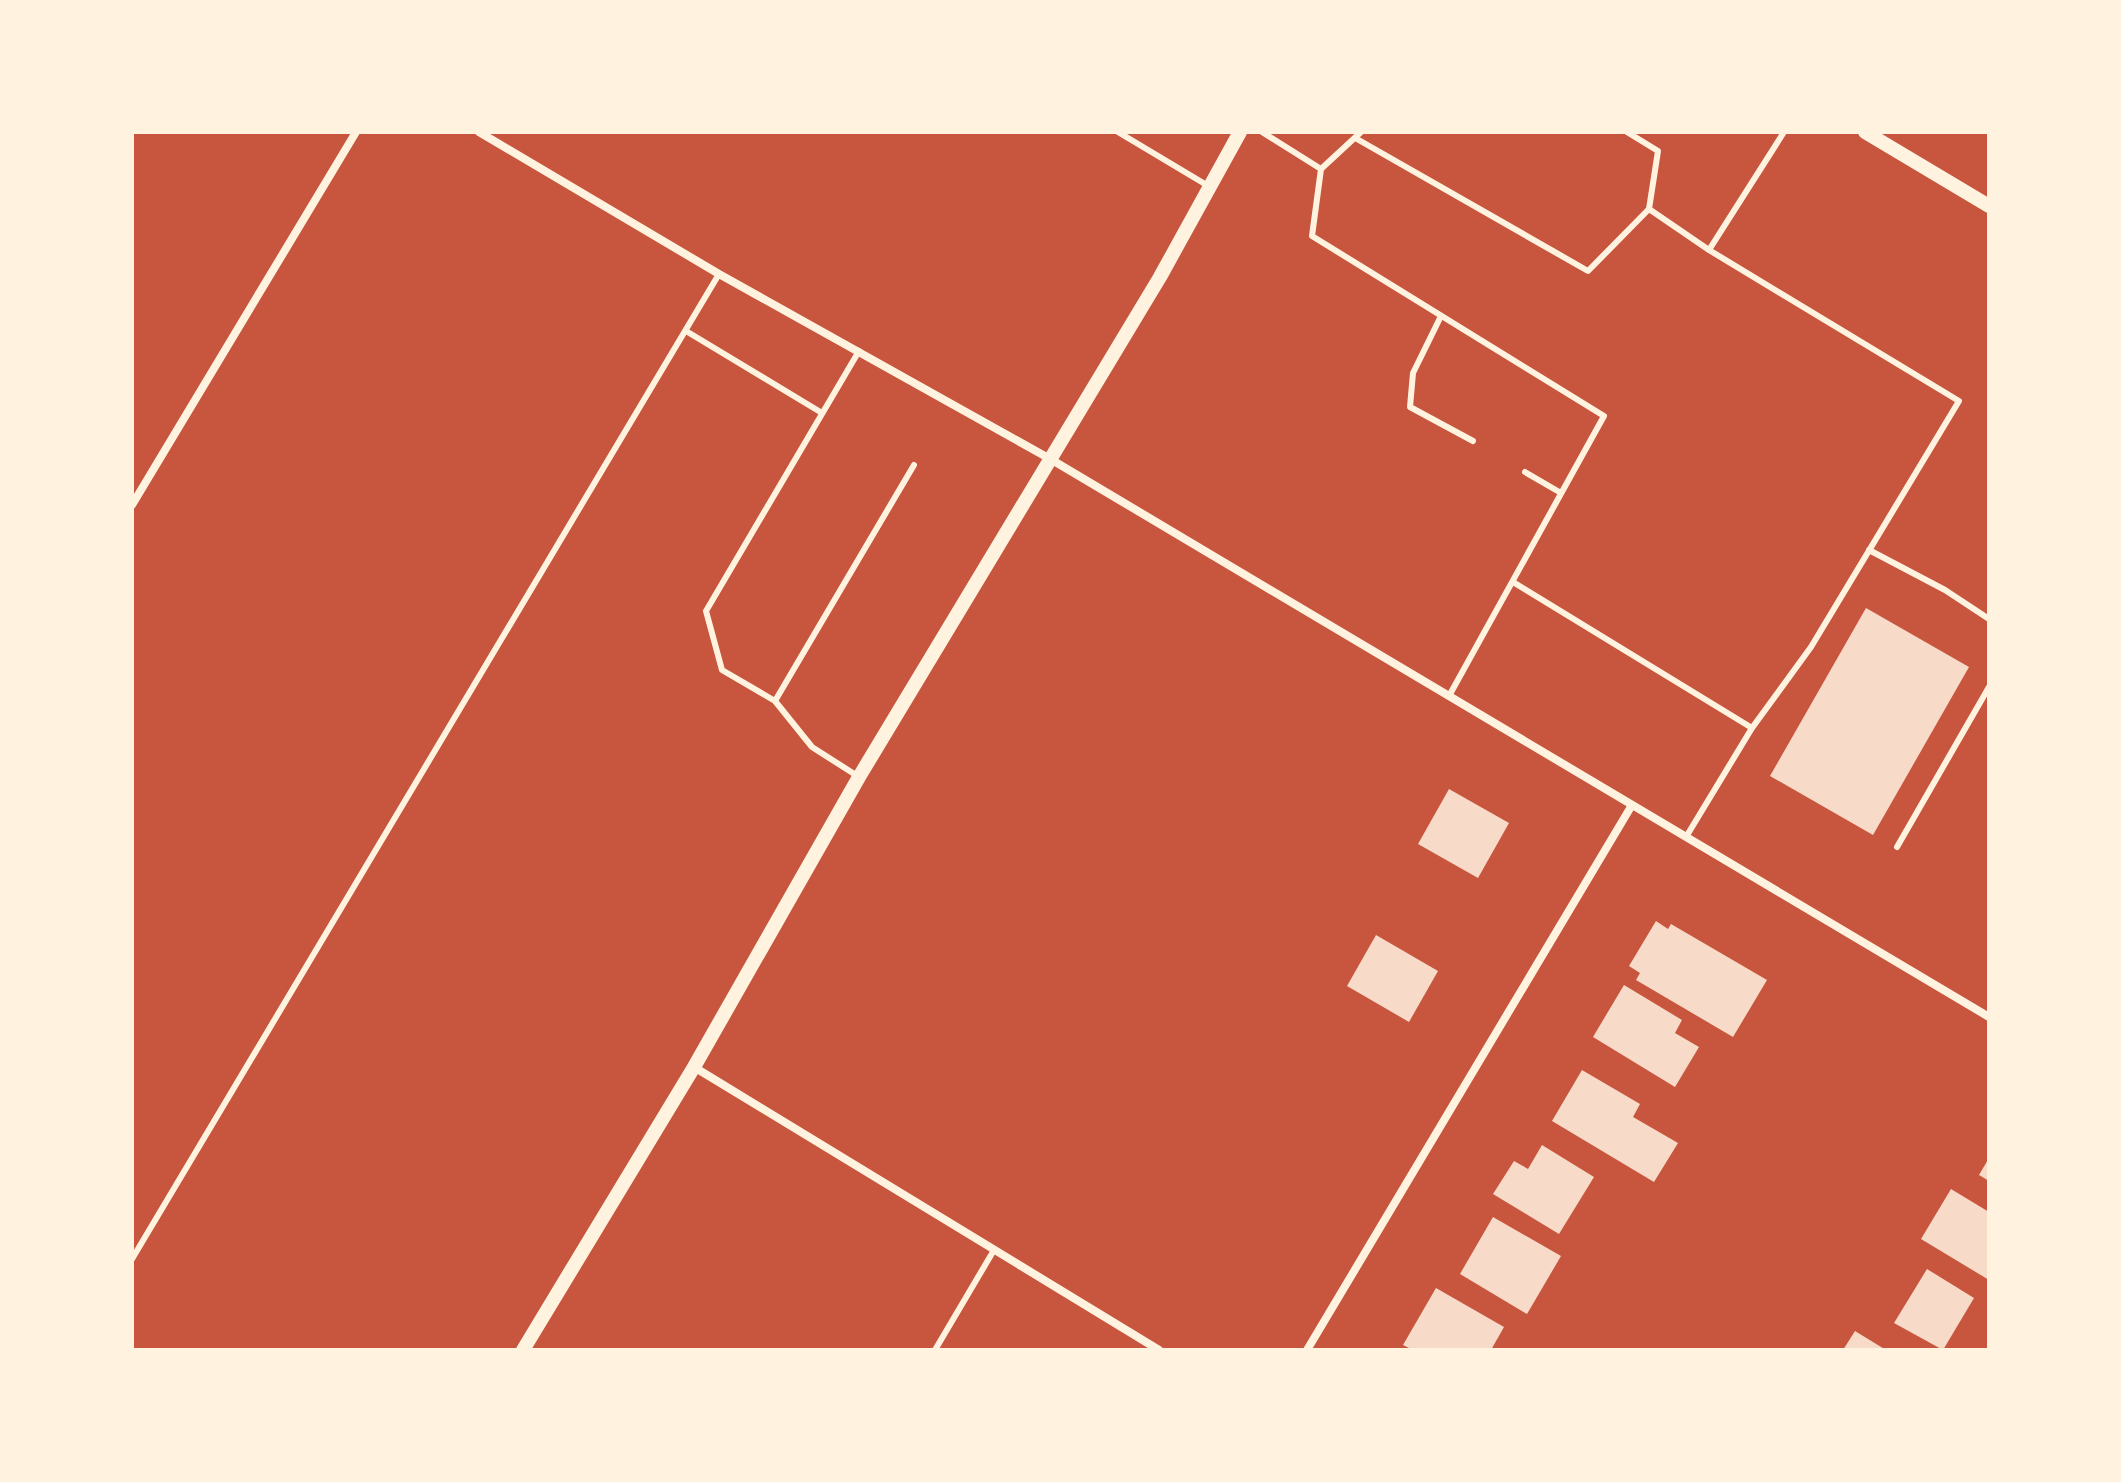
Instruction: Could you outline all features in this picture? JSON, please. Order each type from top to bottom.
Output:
[{"type":"street","points":[[132,505],[356,132]]},
{"type":"street","points":[[479,132],[719,274],[1052,460],[1989,1017]]},
{"type":"street","points":[[523,1350],[694,1067],[859,777],[1052,460],[1240,132]]},
{"type":"street","points":[[1865,132],[1989,206]]},
{"type":"street","points":[[1307,1350],[1632,805]]},
{"type":"street","points":[[694,1067],[890,1183],[1159,1350]]},
{"type":"lane","points":[[1118,132],[1210,187]]},
{"type":"lane","points":[[1262,132],[1321,169]]},
{"type":"lane","points":[[1449,696],[1604,416],[1312,236],[1321,169],[1359,135],[1588,271],[1649,209],[1658,151],[1627,132]]},
{"type":"lane","points":[[1709,250],[1784,132]]},
{"type":"lane","points":[[1649,209],[1709,250],[1959,401],[1811,647],[1752,728],[1686,837]]},
{"type":"lane","points":[[132,1259],[719,274]]},
{"type":"lane","points":[[1441,316],[1413,373],[1410,407],[1473,441]]},
{"type":"lane","points":[[686,331],[822,413]]},
{"type":"lane","points":[[859,351],[706,611],[722,670],[775,701],[812,747],[859,777]]},
{"type":"lane","points":[[775,701],[914,465]]},
{"type":"lane","points":[[1525,472],[1561,493]]},
{"type":"lane","points":[[1869,550],[1945,590],[1989,619]]},
{"type":"lane","points":[[1513,582],[1752,728]]},
{"type":"lane","points":[[1897,847],[1989,687]]},
{"type":"lane","points":[[935,1350],[994,1250]]},
{"type":"building","points":[[1866,608],[1969,667],[1873,835],[1770,776]]},
{"type":"building","points":[[1449,789],[1509,823],[1478,878],[1418,844]]},
{"type":"building","points":[[1656,921],[1668,929],[1671,924],[1767,980],[1733,1037],[1636,980],[1640,973],[1629,966]]},
{"type":"building","points":[[1376,935],[1438,971],[1409,1022],[1347,986]]},
{"type":"building","points":[[1624,985],[1682,1020],[1675,1033],[1699,1047],[1675,1087],[1593,1037]]},
{"type":"building","points":[[1582,1070],[1640,1104],[1633,1117],[1678,1143],[1654,1182],[1552,1121]]},
{"type":"building","points":[[1542,1145],[1594,1177],[1559,1234],[1493,1194],[1514,1161],[1528,1169]]},
{"type":"building","points":[[1989,1158],[1989,1181],[1979,1175]]},
{"type":"building","points":[[1951,1189],[1989,1212],[1989,1280],[1921,1239]]},
{"type":"building","points":[[1493,1217],[1561,1256],[1527,1314],[1460,1274]]},
{"type":"building","points":[[1927,1269],[1974,1298],[1943,1350],[1894,1323]]},
{"type":"building","points":[[1436,1288],[1504,1327],[1491,1350],[1413,1350],[1403,1345]]},
{"type":"building","points":[[1855,1331],[1886,1350],[1843,1350]]}]
